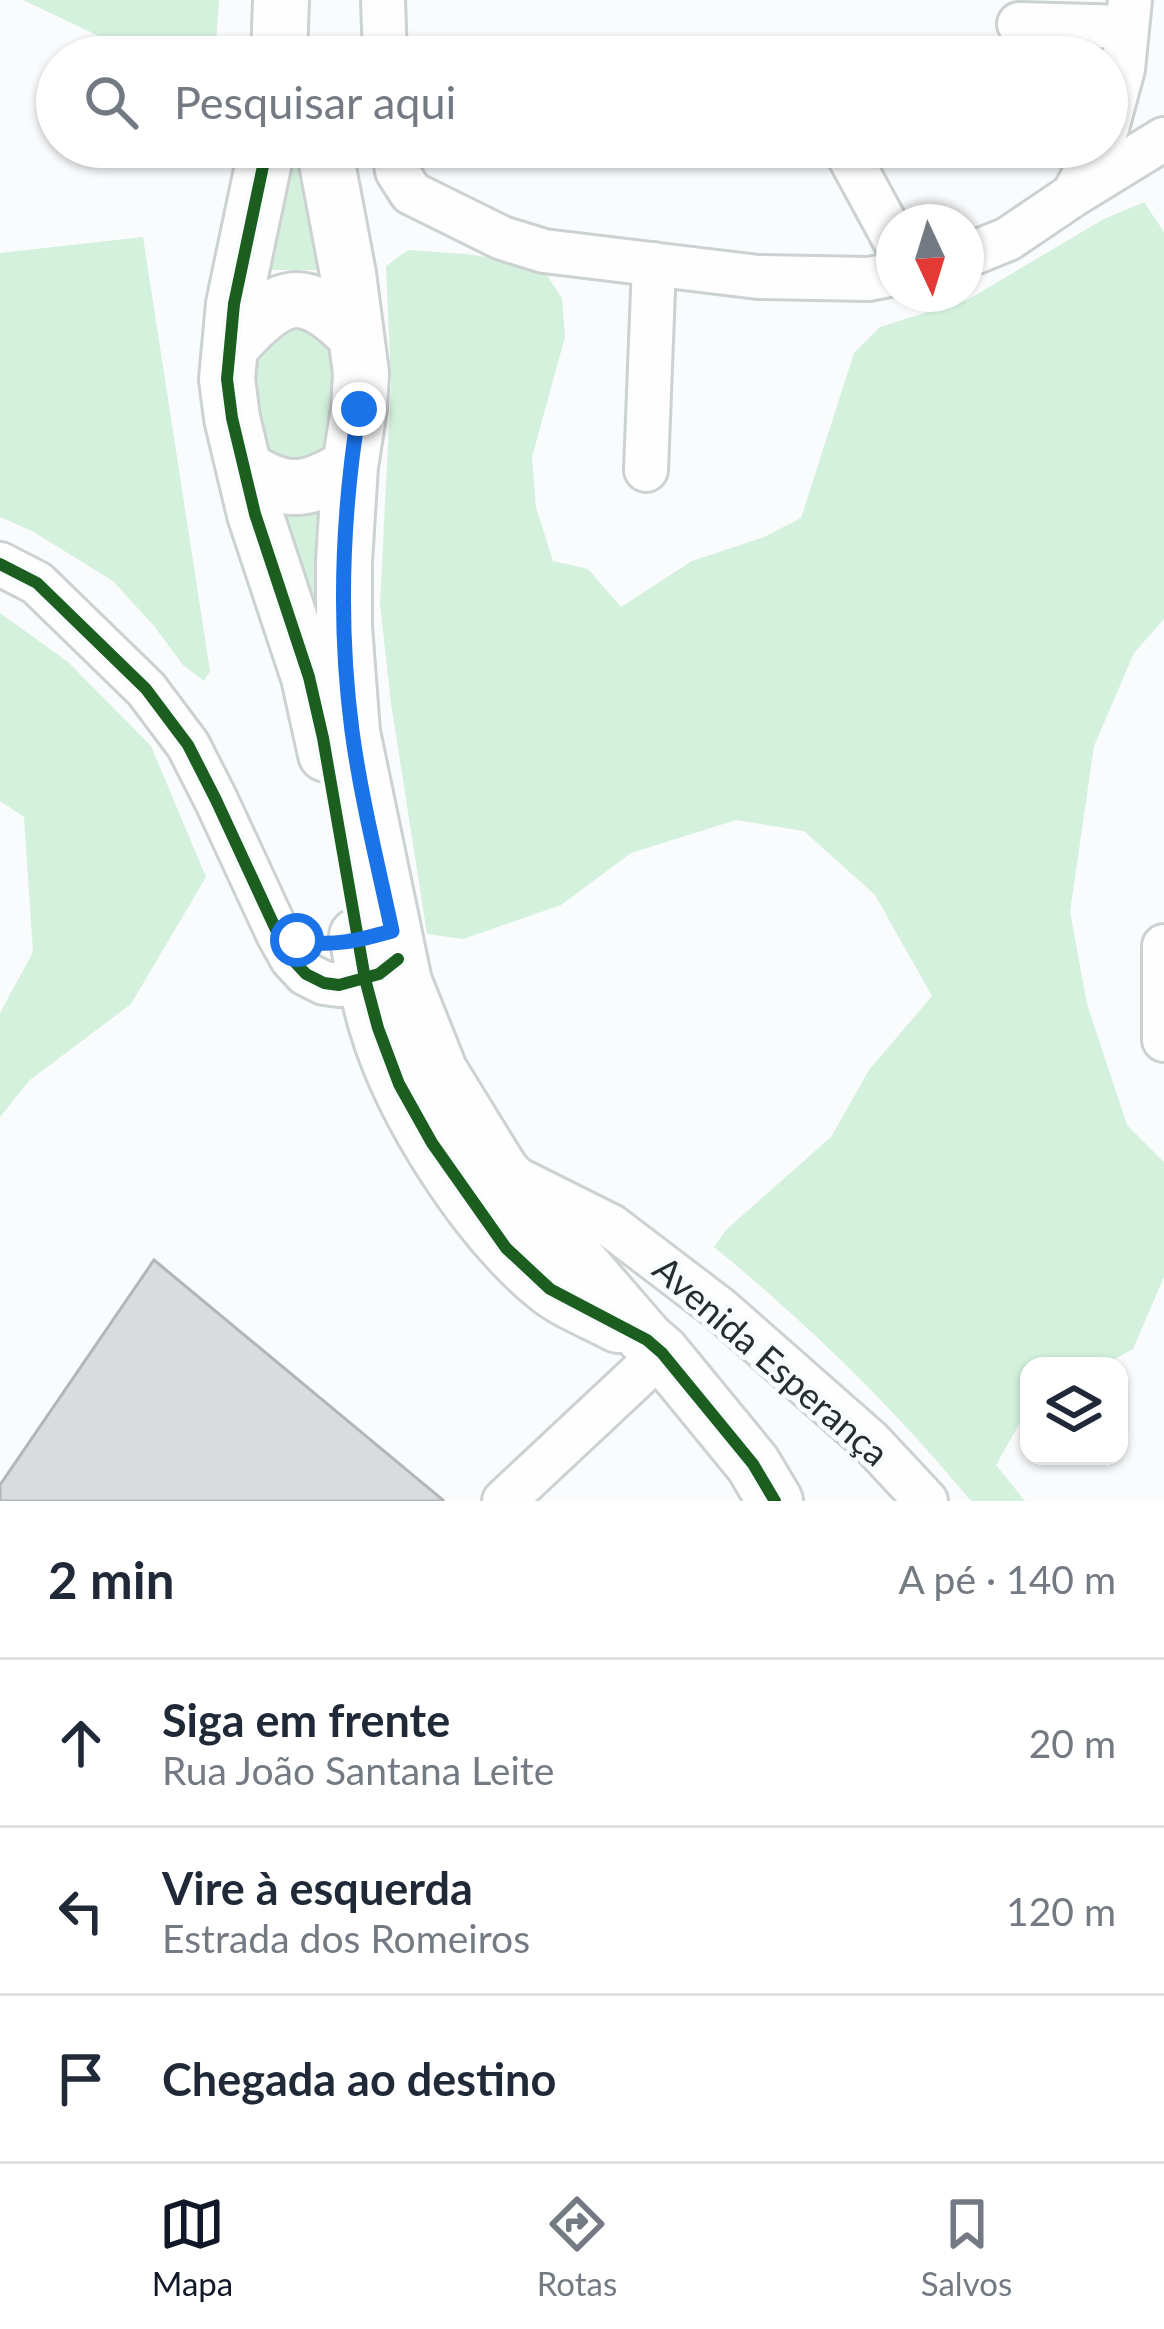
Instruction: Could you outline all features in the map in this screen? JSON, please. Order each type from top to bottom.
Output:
[{"type":"main road","points":[[280,36],[281,0]]},
{"type":"main road","points":[[311,0],[312,36]]},
{"type":"main road","points":[[263,168],[234,304],[227,379],[256,514],[309,677],[378,952],[415,1014],[440,1072],[501,1171],[753,1464],[776,1501]]},
{"type":"main road","points":[[328,168],[361,373],[350,466],[344,627],[378,952],[378,1028],[399,1084],[432,1143],[506,1248],[550,1289],[654,1347]]},
{"type":"main road","points":[[232,345],[255,320],[290,299],[319,304],[356,336]]},
{"type":"main road","points":[[246,469],[284,488],[327,480],[350,466]]},
{"type":"street","points":[[383,0],[384,36]]},
{"type":"street","points":[[1019,24],[1128,14]]},
{"type":"street","points":[[1128,161],[1164,139]]},
{"type":"street","points":[[397,168],[411,194],[502,238],[544,251],[758,277],[876,278]]},
{"type":"street","points":[[855,168],[876,206]]},
{"type":"street","points":[[1073,195],[1088,168]]},
{"type":"street","points":[[984,249],[1008,239],[1117,168]]},
{"type":"street","points":[[646,470],[654,264]]},
{"type":"street","points":[[0,564],[37,583],[146,689],[188,745],[278,934],[306,974],[339,985],[378,952]]},
{"type":"street","points":[[1164,946],[1164,1040]]},
{"type":"street","name":"Avenida Esperança","points":[[432,1143],[501,1171],[611,1226],[720,1309],[871,1442],[926,1501]]},
{"type":"street","points":[[504,1501],[654,1347]]},
{"type":"green space","points":[[23,0],[219,0],[216,36],[99,36]]},
{"type":"green space","points":[[287,168],[314,168],[335,270],[271,270],[262,277]]},
{"type":"green space","points":[[1144,202],[1164,232],[1164,619],[1134,653],[1094,746],[1070,912],[1087,1004],[1127,1125],[1164,1162],[1164,1277],[1133,1349],[1118,1357],[1020,1357],[1020,1423],[996,1465],[1025,1501],[971,1501],[849,1368],[714,1247],[726,1230],[831,1137],[869,1070],[932,996],[875,895],[804,831],[736,820],[631,853],[561,905],[463,939],[427,934],[380,604],[391,385],[386,266],[408,250],[540,265],[562,298],[565,337],[532,457],[536,507],[553,561],[588,569],[621,607],[692,561],[764,537],[801,518],[854,353],[880,327],[928,312],[984,312],[984,290],[1102,220]]},
{"type":"green space","points":[[143,237],[210,671],[204,681],[183,665],[113,581],[0,517],[0,253]]},
{"type":"green space","points":[[273,316],[330,325],[343,441],[304,469],[267,452],[258,428],[252,362]]},
{"type":"green space","points":[[325,492],[325,639],[269,493]]},
{"type":"green space","points":[[0,613],[68,662],[151,746],[206,877],[131,1004],[30,1080],[0,1117],[0,1013],[33,952],[24,817],[0,801]]},
{"type":"building","points":[[154,1260],[443,1500],[0,1501],[0,1485]]},
{"type":"cycle path","points":[[263,168],[234,304],[227,379],[232,418],[255,514],[309,677],[365,979],[399,1084],[432,1143],[506,1248],[550,1289],[647,1340],[662,1353],[753,1464],[775,1501]]},
{"type":"cycle path","points":[[0,564],[37,583],[146,689],[188,745],[278,934],[306,974],[339,985],[379,974],[398,959]]},
{"type":"route","points":[[297,940],[323,944],[392,931],[352,732],[344,627],[350,466],[359,409]]}]
